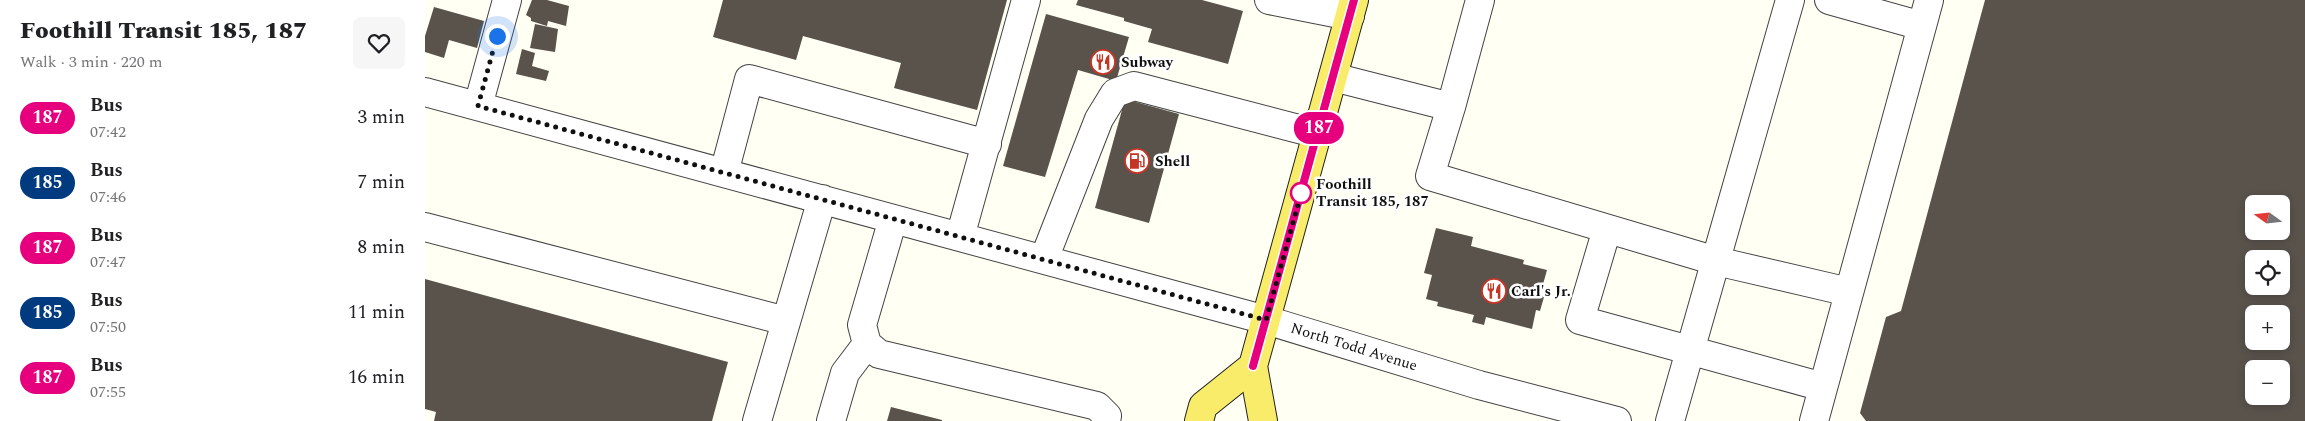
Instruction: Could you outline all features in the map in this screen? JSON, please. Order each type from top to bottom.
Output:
[{"type":"main road","points":[[1263,421],[1253,366],[1352,8]]},
{"type":"main road","points":[[1199,421],[1203,406],[1253,366]]},
{"type":"street","points":[[478,106],[507,0]]},
{"type":"street","points":[[960,237],[1026,0]]},
{"type":"street","points":[[1269,0],[1352,8]]},
{"type":"street","points":[[1480,0],[1430,176],[1716,261],[1849,292]]},
{"type":"street","points":[[1670,421],[1790,0]]},
{"type":"street","points":[[1814,421],[1925,13],[1829,0]]},
{"type":"street","points":[[1333,78],[1451,107]]},
{"type":"street","points":[[724,173],[749,80],[987,144]]},
{"type":"street","points":[[1045,260],[1099,119],[1115,93],[1134,86],[1318,134]]},
{"type":"street","name":"North Todd Avenue","points":[[425,92],[1266,320],[1479,385],[1617,421]]},
{"type":"street","points":[[757,421],[822,199]]},
{"type":"street","points":[[893,219],[862,325],[867,344],[879,354],[1097,406],[1107,416],[1106,421]]},
{"type":"street","points":[[425,227],[786,321]]},
{"type":"street","points":[[1607,229],[1580,320],[1690,352],[1823,387]]},
{"type":"street","points":[[831,421],[845,373],[867,344]]},
{"type":"building","points":[[532,0],[547,0],[569,6],[566,26],[548,21],[547,26],[531,21],[531,18],[526,15]]},
{"type":"building","points":[[723,0],[1007,0],[977,110],[894,88],[901,63],[803,36],[796,60],[713,37]]},
{"type":"building","points":[[1078,0],[1202,0],[1243,11],[1228,64],[1148,42],[1152,29],[1124,21],[1124,18],[1076,5]]},
{"type":"building","points":[[1985,0],[2305,0],[2305,421],[1866,421],[1860,413],[1886,317],[1901,311]]},
{"type":"building","points":[[434,7],[484,21],[477,48],[449,40],[444,58],[425,52],[425,36]]},
{"type":"building","points":[[1046,14],[1129,37],[1116,81],[1078,70],[1045,177],[1003,166]]},
{"type":"building","points":[[535,24],[558,29],[555,52],[530,48]]},
{"type":"building","points":[[522,49],[535,53],[532,66],[549,71],[546,81],[516,74]]},
{"type":"building","name":"Shell","points":[[1125,99],[1179,114],[1149,223],[1095,208]]},
{"type":"building","points":[[1436,228],[1473,237],[1471,246],[1524,260],[1523,264],[1547,270],[1540,295],[1544,297],[1540,311],[1536,310],[1532,329],[1486,317],[1484,325],[1472,322],[1474,315],[1437,306],[1438,302],[1426,299],[1432,275],[1424,273]]},
{"type":"building","points":[[425,279],[728,362],[712,421],[434,421],[436,412],[425,409]]},
{"type":"building","points":[[891,407],[942,420],[942,421],[887,421]]},
{"type":"bus line","name":"187","points":[[1253,366],[1354,0]]},
{"type":"place","name":"Subway","points":[[1103,62]]},
{"type":"place","name":"Shell","points":[[1137,161]]},
{"type":"place","name":"Foothill Transit 185, 187","points":[[1301,193]]},
{"type":"place","name":"Carl's Jr.","points":[[1494,291]]},
{"type":"route","points":[[497,36],[478,106],[1266,320],[1302,190],[1301,193]]}]
